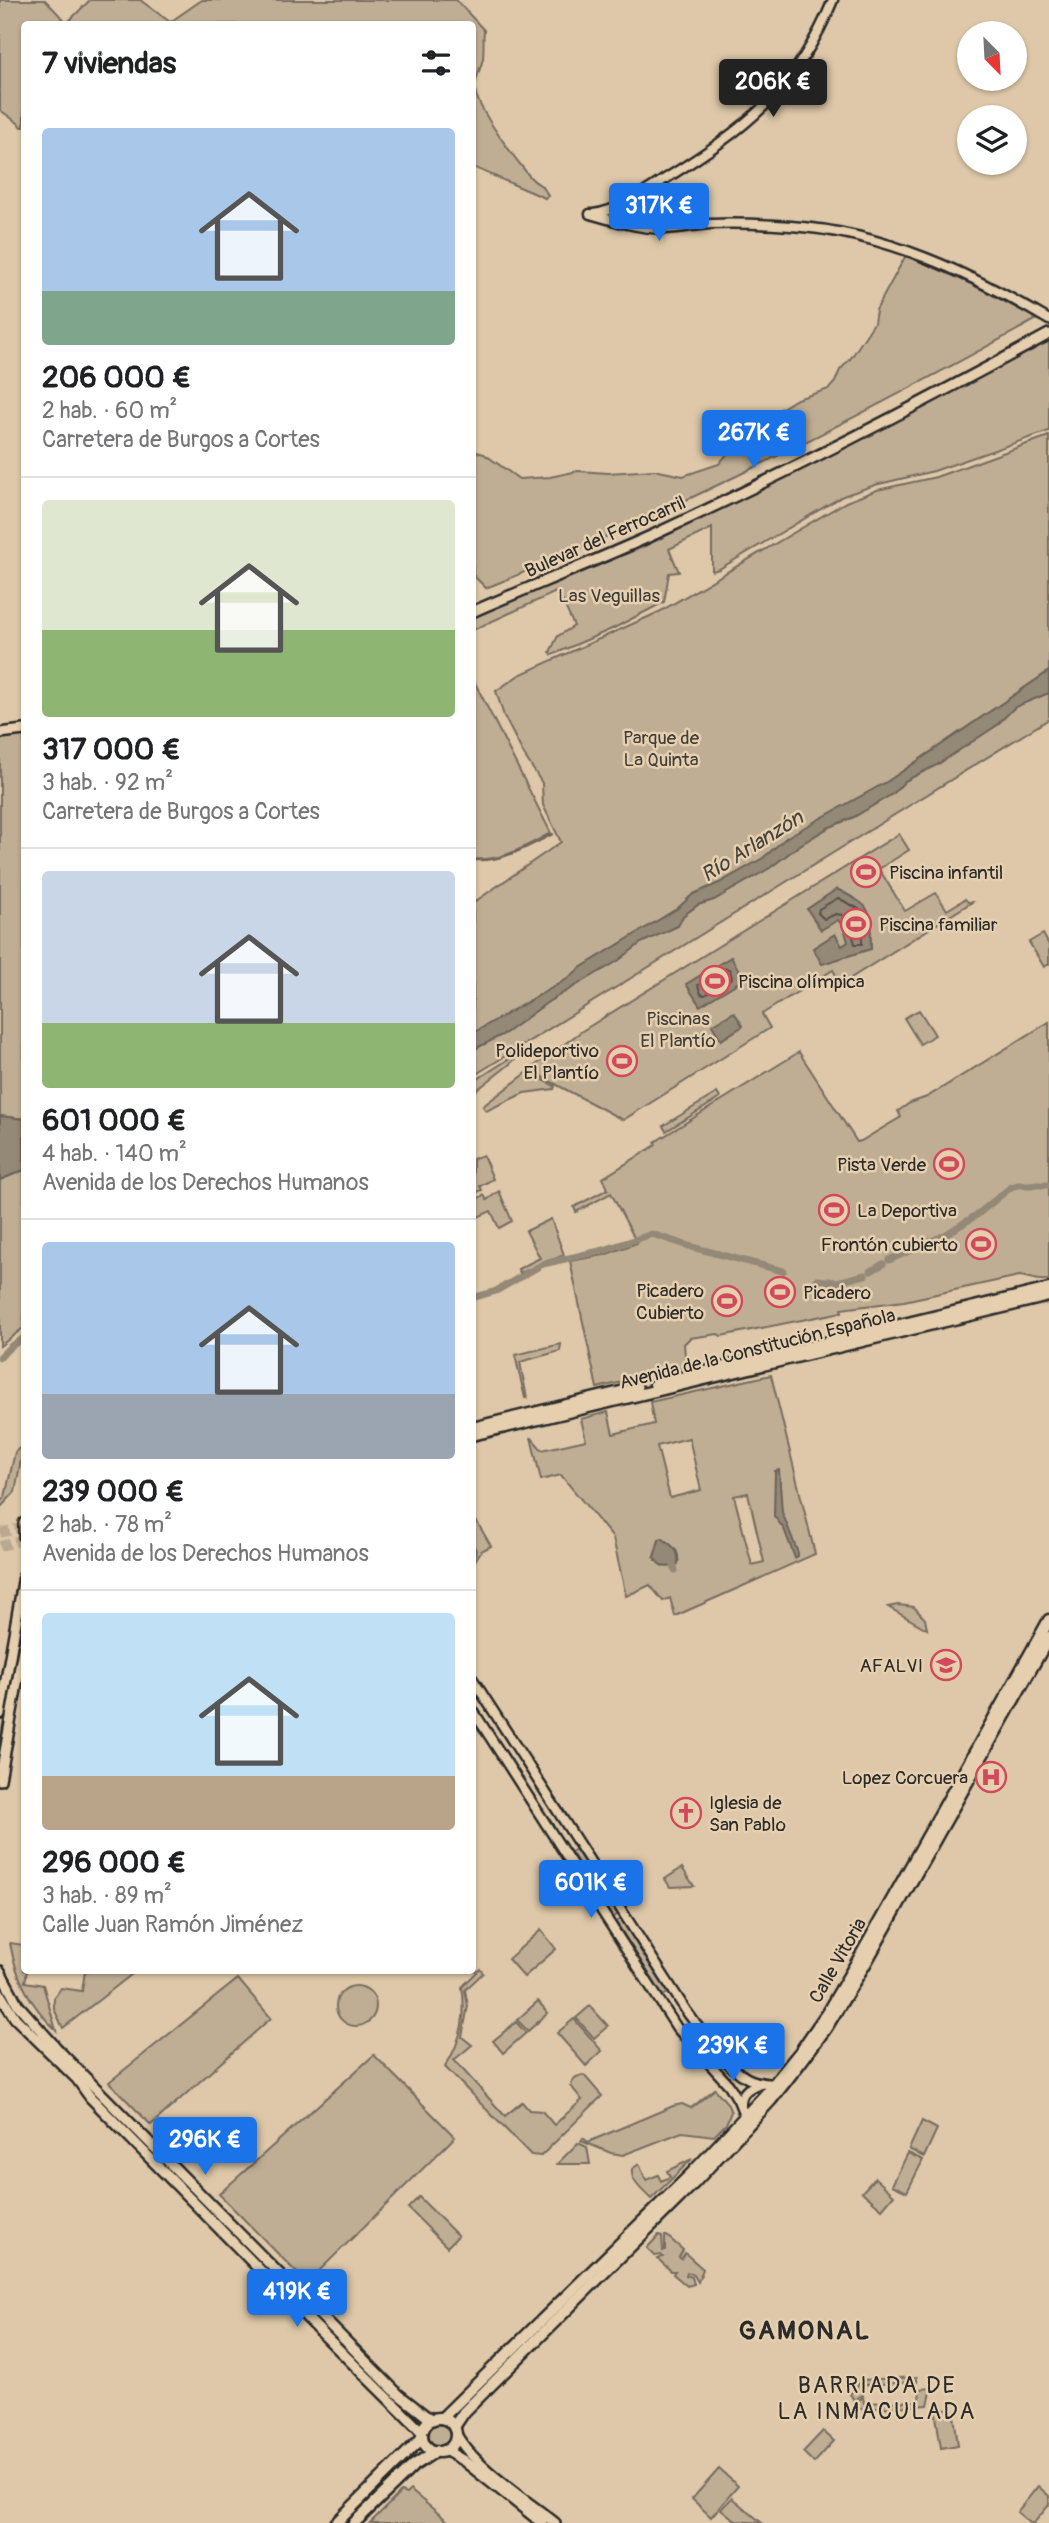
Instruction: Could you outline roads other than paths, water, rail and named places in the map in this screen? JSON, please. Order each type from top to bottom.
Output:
[{"type":"highway","name":"Avenida de la Constitución Española","points":[[476,1427],[1049,1289]]},
{"type":"highway","name":"Avenida de la Constitución Española","points":[[476,1434],[1049,1296]]},
{"type":"highway","name":"Calle Vitoria","points":[[455,2431],[464,2412],[659,2219],[802,2049],[842,1988],[1049,1620]]},
{"type":"highway","name":"Calle Vitoria","points":[[438,2418],[630,2235],[818,2040],[848,1993],[1049,1637]]},
{"type":"highway","points":[[336,2523],[422,2435],[428,2422],[438,2418],[455,2431],[453,2444],[413,2466],[354,2523]]},
{"type":"highway","points":[[422,2435],[427,2447],[441,2451]]},
{"type":"main road","name":"Bulevar del Ferrocarril","points":[[476,610],[592,562],[728,500],[1049,334]]},
{"type":"main road","points":[[0,733],[21,730]]},
{"type":"main road","points":[[0,1714],[21,1593]]},
{"type":"main road","points":[[0,1780],[21,1661]]},
{"type":"main road","points":[[0,1971],[18,2005],[61,2053],[388,2384],[426,2416],[438,2418]]},
{"type":"main road","points":[[0,1994],[15,2018],[77,2079],[90,2097],[422,2435]]},
{"type":"main road","points":[[455,2431],[461,2444],[477,2460],[555,2523]]},
{"type":"main road","points":[[441,2451],[464,2461],[542,2523]]},
{"type":"street","points":[[833,0],[804,57],[766,106],[742,127],[655,186],[605,212],[590,214],[662,229],[720,224],[793,226],[865,238],[956,271],[1049,320]]},
{"type":"street","points":[[651,204],[655,186]]},
{"type":"street","points":[[639,194],[659,215],[670,222],[695,226]]},
{"type":"street","points":[[622,204],[621,214],[625,223]]},
{"type":"street","points":[[476,1684],[676,1996],[725,2058],[744,2076],[760,2083],[774,2084]]},
{"type":"street","points":[[476,1715],[670,2018],[729,2085],[746,2115]]},
{"type":"street","points":[[713,2069],[725,2058]]},
{"type":"street","points":[[746,2115],[741,2100],[744,2093],[760,2083]]},
{"type":"water","points":[[1049,671],[1049,693],[1015,707],[996,726],[937,765],[905,781],[894,793],[854,817],[828,828],[770,868],[714,900],[698,905],[683,916],[678,926],[641,943],[618,961],[548,1002],[506,1033],[476,1048],[476,1031],[567,979],[580,968],[678,908],[693,894],[719,883],[763,858],[787,837],[888,781]]},
{"type":"water","name":"Piscina familiar","points":[[837,889],[858,901],[868,911],[871,949],[822,964],[813,948],[835,934],[842,946],[848,942],[844,928],[838,920],[821,930],[807,909]]},
{"type":"water","name":"Piscina olímpica","points":[[731,957],[744,979],[700,1006],[686,984]]},
{"type":"water","points":[[734,1012],[743,1026],[721,1040],[712,1025]]},
{"type":"water","points":[[0,1116],[21,1119],[21,1171],[0,1180]]},
{"type":"water","points":[[779,1470],[782,1512],[798,1553],[795,1558],[784,1529],[774,1516],[775,1471]]},
{"type":"water","points":[[662,1538],[676,1551],[678,1564],[664,1566],[654,1557]]},
{"type":"waterway","points":[[476,860],[504,857],[553,834]]},
{"type":"waterway","points":[[889,1260],[945,1235],[978,1214],[1011,1187],[1049,1185]]},
{"type":"waterway","points":[[476,1297],[496,1291],[543,1264],[604,1250],[652,1234],[783,1271]]},
{"type":"waterway","points":[[871,1271],[883,1264]]},
{"type":"waterway","points":[[817,1280],[837,1282],[865,1275]]},
{"type":"waterway","points":[[0,1357],[21,1340]]},
{"type":"waterway","points":[[674,1566],[675,1570]]},
{"type":"tunnel","points":[[0,1533],[21,1528]]},
{"type":"tunnel","points":[[0,1546],[21,1541]]},
{"type":"place","name":"Piscina infantil","points":[[866,872]]},
{"type":"place","name":"Piscina familiar","points":[[856,924]]},
{"type":"place","name":"Piscina olímpica","points":[[715,981]]},
{"type":"place","name":"Polideportivo El Plantío","points":[[622,1061]]},
{"type":"place","name":"Pista Verde","points":[[949,1164]]},
{"type":"place","name":"La Deportiva","points":[[834,1210]]},
{"type":"place","name":"Frontón cubierto","points":[[981,1244]]},
{"type":"place","name":"Picadero","points":[[780,1292]]},
{"type":"place","name":"Picadero Cubierto","points":[[727,1301]]},
{"type":"place","name":"AFALVI","points":[[946,1665]]},
{"type":"place","name":"Lopez Corcuera","points":[[991,1777]]},
{"type":"place","name":"Iglesia de San Pablo","points":[[686,1813]]},
{"type":"district","name":"GAMONAL","points":[[805,2330]]},
{"type":"district","name":"BARRIADA DE LA INMACULADA","points":[[877,2398]]},
{"type":"park label","name":"Las Veguillas","points":[[609,595]]},
{"type":"park label","name":"Parque de La Quinta","points":[[661,748]]},
{"type":"park label","name":"Piscinas El Plantío","points":[[678,1029]]},
{"type":"water label","name":"Río Arlanzón","points":[[752,846]]}]
